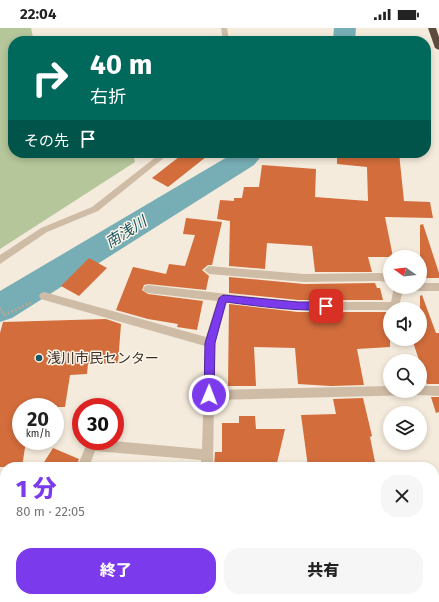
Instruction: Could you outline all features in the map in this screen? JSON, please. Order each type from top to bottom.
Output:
[{"type":"highway","points":[[432,28],[439,48]]},
{"type":"street","points":[[0,260],[54,225],[95,209],[160,158]]},
{"type":"street","points":[[209,270],[304,278],[383,278]]},
{"type":"street","points":[[427,287],[439,287]]},
{"type":"street","points":[[148,289],[298,306],[395,306],[398,294]]},
{"type":"street","points":[[44,296],[210,343]]},
{"type":"street","points":[[85,462],[92,445],[207,461],[210,343],[223,298]]},
{"type":"street","points":[[427,391],[439,390]]},
{"type":"street","points":[[209,395],[383,392]]},
{"type":"path","points":[[0,308],[4,315],[44,296]]},
{"type":"green space","points":[[0,28],[31,28],[33,36],[8,36],[8,158],[134,158],[135,162],[0,249]]},
{"type":"building","points":[[178,158],[205,158],[168,187],[152,178]]},
{"type":"building","points":[[337,158],[400,158],[404,201],[430,202],[433,218],[385,217],[392,250],[383,250],[383,257],[368,257],[372,272],[315,272],[312,246],[267,243],[265,269],[229,266],[230,221],[217,219],[220,200],[234,201],[234,198],[242,198],[244,187],[259,187],[262,165],[316,169],[315,197],[368,201],[367,167],[337,164]]},
{"type":"building","points":[[186,218],[222,222],[212,265],[208,265],[202,270],[209,276],[206,290],[148,284],[144,285],[142,290],[148,294],[203,301],[197,330],[177,327],[178,324],[148,319],[116,310],[133,267],[166,274],[169,264],[185,266],[195,235],[183,234]]},
{"type":"building","points":[[423,224],[439,273],[439,278],[427,278],[427,250],[420,250],[420,225]]},
{"type":"building","points":[[89,258],[107,268],[79,296],[61,286]]},
{"type":"building","points":[[229,277],[304,284],[375,283],[377,288],[380,288],[383,300],[298,300],[229,293]]},
{"type":"building","points":[[422,295],[425,302],[420,302],[420,296]]},
{"type":"building","points":[[229,304],[298,312],[383,312],[383,346],[390,347],[357,349],[364,385],[331,386],[298,384],[295,348],[254,347],[256,386],[228,386]]},
{"type":"building","points":[[427,309],[436,333],[439,333],[439,384],[427,384],[427,354],[417,354],[414,346],[427,346]]},
{"type":"building","points":[[106,319],[121,324],[118,363],[88,364],[87,374],[70,375],[65,407],[64,398],[12,398],[12,450],[25,450],[23,462],[0,462],[0,333],[3,322]]},
{"type":"building","points":[[431,397],[439,397],[439,412],[436,413]]},
{"type":"building","points":[[363,398],[372,436],[370,437],[375,462],[307,462],[301,415],[336,414],[333,399]]},
{"type":"building","points":[[239,416],[255,416],[256,429],[285,429],[277,462],[214,462],[215,452],[222,452],[222,423],[239,423]]},
{"type":"building","points":[[52,450],[58,450],[79,459],[78,462],[44,462]]},
{"type":"waterway","name":"南浅川","points":[[344,36],[345,28]]},
{"type":"waterway","name":"南浅川","points":[[0,308],[91,254],[245,158]]},
{"type":"place","name":"浅川市民センター","points":[[39,358]]},
{"type":"route","points":[[209,395],[210,343],[223,298],[298,306],[326,306]]}]
